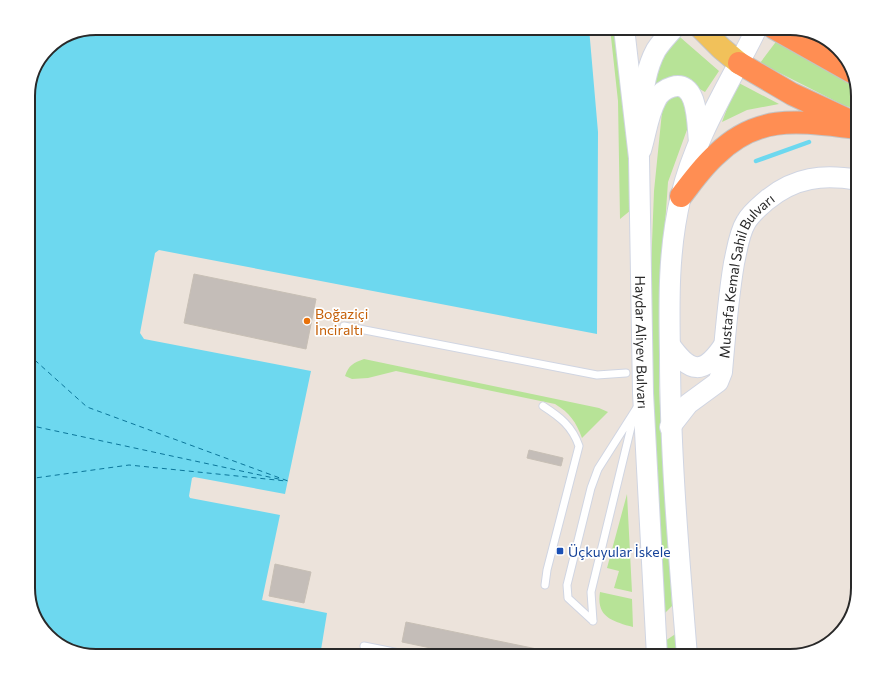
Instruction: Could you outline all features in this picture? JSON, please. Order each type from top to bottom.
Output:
[{"type":"highway","points":[[786,35],[844,68]]},
{"type":"highway","points":[[740,63],[792,94],[851,121]]},
{"type":"highway","points":[[681,196],[716,154],[737,137],[757,127],[776,122],[798,121],[851,127]]},
{"type":"main road","name":"Haydar Aliyev Bulvarı","points":[[625,35],[639,158],[643,393],[657,649]]},
{"type":"main road","points":[[639,158],[642,101],[648,72],[656,50],[668,35]]},
{"type":"main road","points":[[708,35],[721,48],[740,63]]},
{"type":"main road","name":"Haydar Aliyev Bulvarı","points":[[686,649],[670,427],[669,280],[673,237],[681,196],[699,142],[754,35]]},
{"type":"main road","points":[[639,158],[656,100],[660,94],[672,87],[682,87],[692,95],[696,109],[699,142]]},
{"type":"main road","name":"Mustafa Kemal Sahil Bulvarı","points":[[670,427],[688,404],[718,382],[722,372],[730,286],[737,249],[745,223],[754,210],[792,183],[806,179],[841,177],[851,179]]},
{"type":"main road","points":[[670,344],[680,359],[688,365],[698,367],[707,366],[714,361],[724,346]]},
{"type":"lane","points":[[344,326],[597,375],[626,373]]},
{"type":"lane","points":[[634,413],[590,592],[593,621],[568,598],[566,585],[591,488],[598,469],[634,413],[643,393]]},
{"type":"lane","points":[[543,406],[563,419],[575,435],[579,446],[547,570],[545,585]]},
{"type":"lane","points":[[364,646],[379,649]]},
{"type":"green space","points":[[611,35],[617,35],[625,98],[631,210],[620,219],[618,101]]},
{"type":"green space","points":[[669,35],[678,35],[719,71],[705,92],[678,77],[654,86],[663,41]]},
{"type":"green space","points":[[778,39],[849,84],[851,107],[845,106],[760,63]]},
{"type":"green space","points":[[737,82],[779,104],[747,110],[722,122]]},
{"type":"green space","points":[[675,93],[696,105],[668,182],[661,282],[659,389],[672,606],[664,614],[649,321],[654,191],[663,102]]},
{"type":"green space","points":[[364,359],[599,408],[608,412],[582,438],[572,418],[555,404],[396,371],[368,378],[352,379],[345,376],[348,369],[352,365]]},
{"type":"green space","points":[[627,494],[632,592],[614,588],[619,571],[607,568]]},
{"type":"green space","points":[[600,592],[632,599],[633,627],[618,623],[607,617],[603,612],[599,600]]},
{"type":"green space","points":[[677,633],[678,649],[666,649],[665,641]]},
{"type":"water","points":[[96,35],[590,35],[598,132],[597,334],[159,250],[155,253],[140,333],[144,339],[311,371],[285,494],[194,477],[192,478],[189,496],[190,498],[280,515],[262,600],[327,613],[321,649],[96,649],[77,646],[66,641],[50,628],[43,618],[37,603],[35,592],[35,92],[41,69],[56,50],[66,43],[84,36]]},
{"type":"building","points":[[194,274],[316,299],[306,349],[184,323]]},
{"type":"building","points":[[529,450],[563,458],[561,466],[527,458]]},
{"type":"building","points":[[275,564],[311,572],[304,603],[269,596]]},
{"type":"building","points":[[406,622],[537,649],[436,649],[402,642]]},
{"type":"waterway","points":[[756,161],[809,142]]},
{"type":"ferry route","points":[[35,360],[87,407],[288,481]]},
{"type":"ferry route","points":[[35,427],[283,480]]},
{"type":"ferry route","points":[[35,478],[129,465],[286,481]]},
{"type":"place","name":"Boğaziçi İnciraltı","points":[[307,321]]},
{"type":"place","name":"Üçkuyular İskele","points":[[560,551]]}]
